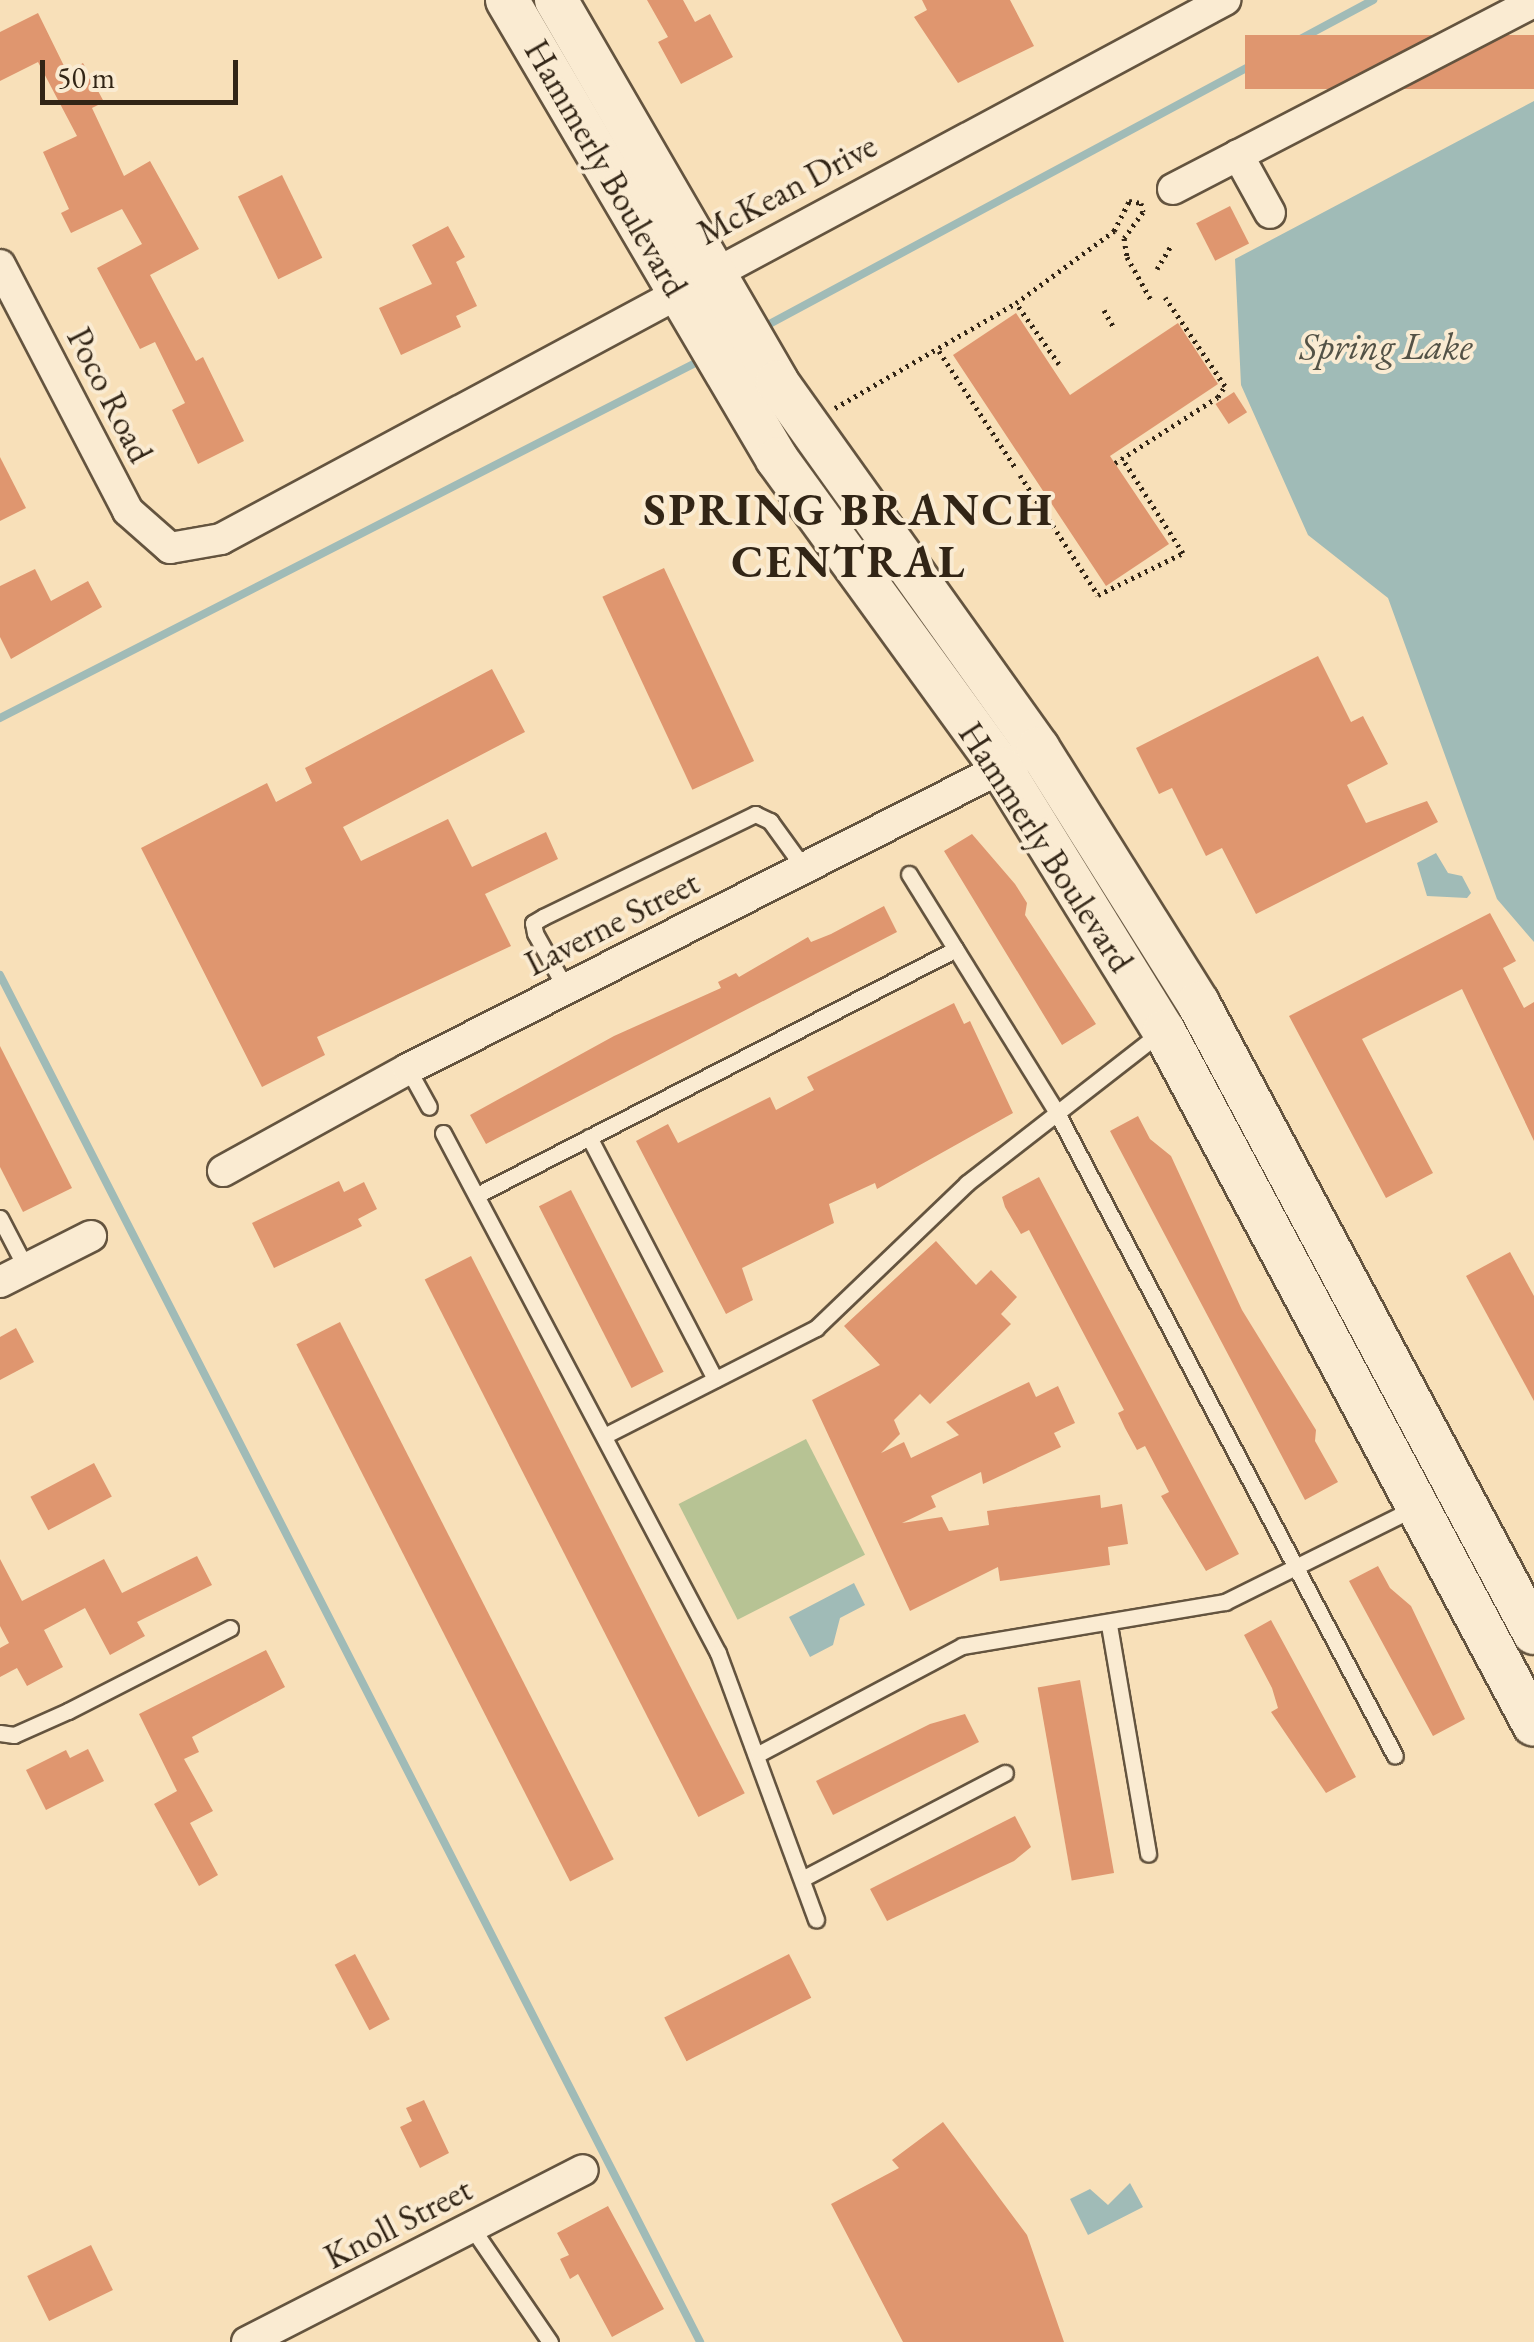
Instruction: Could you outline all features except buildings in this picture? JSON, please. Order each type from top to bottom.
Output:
[{"type":"main road","name":"Hammerly Boulevard","points":[[507,0],[586,125],[702,293],[760,391],[840,552],[1002,769],[1164,1031],[1534,1725]]},
{"type":"main road","name":"Hammerly Boulevard","points":[[556,0],[702,293]]},
{"type":"main road","name":"Hammerly Boulevard","points":[[760,391],[1038,748],[1198,1002],[1534,1633]]},
{"type":"main road","points":[[1164,1031],[1198,1002]]},
{"type":"main road","points":[[1351,1382],[1390,1362]]},
{"type":"street","name":"McKean Drive","points":[[170,548],[222,539],[702,293],[1225,0]]},
{"type":"street","points":[[1172,189],[1534,2]]},
{"type":"street","points":[[1238,155],[1270,214]]},
{"type":"street","name":"Poco Road","points":[[0,264],[128,511],[170,548]]},
{"type":"street","name":"Laverne Street","points":[[223,1171],[408,1069],[1038,748]]},
{"type":"street","points":[[13,1275],[90,1236]]},
{"type":"street","name":"Knoll Street","points":[[248,2342],[583,2170]]},
{"type":"lane","points":[[566,989],[536,933],[534,923],[543,917],[755,814],[770,820],[804,868]]},
{"type":"lane","points":[[909,874],[1057,1112],[1394,1756]]},
{"type":"lane","points":[[477,1195],[956,949]]},
{"type":"lane","points":[[606,1436],[816,1328],[967,1183],[1164,1031]]},
{"type":"lane","points":[[408,1069],[429,1106]]},
{"type":"lane","points":[[443,1133],[718,1652],[816,1920]]},
{"type":"lane","points":[[590,1136],[715,1379]]},
{"type":"lane","points":[[0,1218],[13,1275]]},
{"type":"lane","points":[[758,1754],[962,1646],[1109,1625],[1225,1602],[1418,1506]]},
{"type":"lane","points":[[1109,1625],[1148,1854]]},
{"type":"lane","points":[[0,1733],[14,1735],[68,1711],[230,1628]]},
{"type":"lane","points":[[802,1879],[1006,1772]]},
{"type":"lane","points":[[472,2228],[550,2342]]},
{"type":"path","points":[[826,414],[1016,303],[1114,231],[1129,201],[1142,202],[1143,212],[1124,238],[1127,257],[1150,300]]},
{"type":"path","points":[[1158,269],[1170,247]]},
{"type":"path","points":[[1020,475],[1098,594],[1183,553],[1118,460],[1218,397],[1224,386],[1164,297]]},
{"type":"path","points":[[1016,303],[1059,364]]},
{"type":"path","points":[[1104,310],[1113,326]]},
{"type":"path","points":[[976,328],[981,336]]},
{"type":"path","points":[[940,350],[1015,467]]},
{"type":"path","points":[[1128,444],[1132,452]]},
{"type":"path","points":[[1136,566],[1140,574]]},
{"type":"green space","points":[[806,1439],[865,1555],[738,1620],[679,1504]]},
{"type":"water","name":"Spring Lake","points":[[1534,101],[1534,942],[1497,899],[1388,598],[1308,535],[1241,385],[1235,259]]},
{"type":"water","points":[[1436,853],[1448,873],[1462,876],[1471,893],[1467,898],[1427,896],[1417,863]]},
{"type":"water","points":[[854,1583],[865,1605],[840,1618],[833,1645],[810,1657],[789,1617]]},
{"type":"water","points":[[1130,2183],[1143,2207],[1088,2235],[1070,2199],[1090,2189],[1108,2205]]},
{"type":"waterway","points":[[760,329],[1373,0]]},
{"type":"waterway","points":[[0,718],[703,359]]},
{"type":"waterway","points":[[0,975],[700,2342]]},
{"type":"district","name":"SPRING BRANCH CENTRAL","points":[[849,536]]}]
